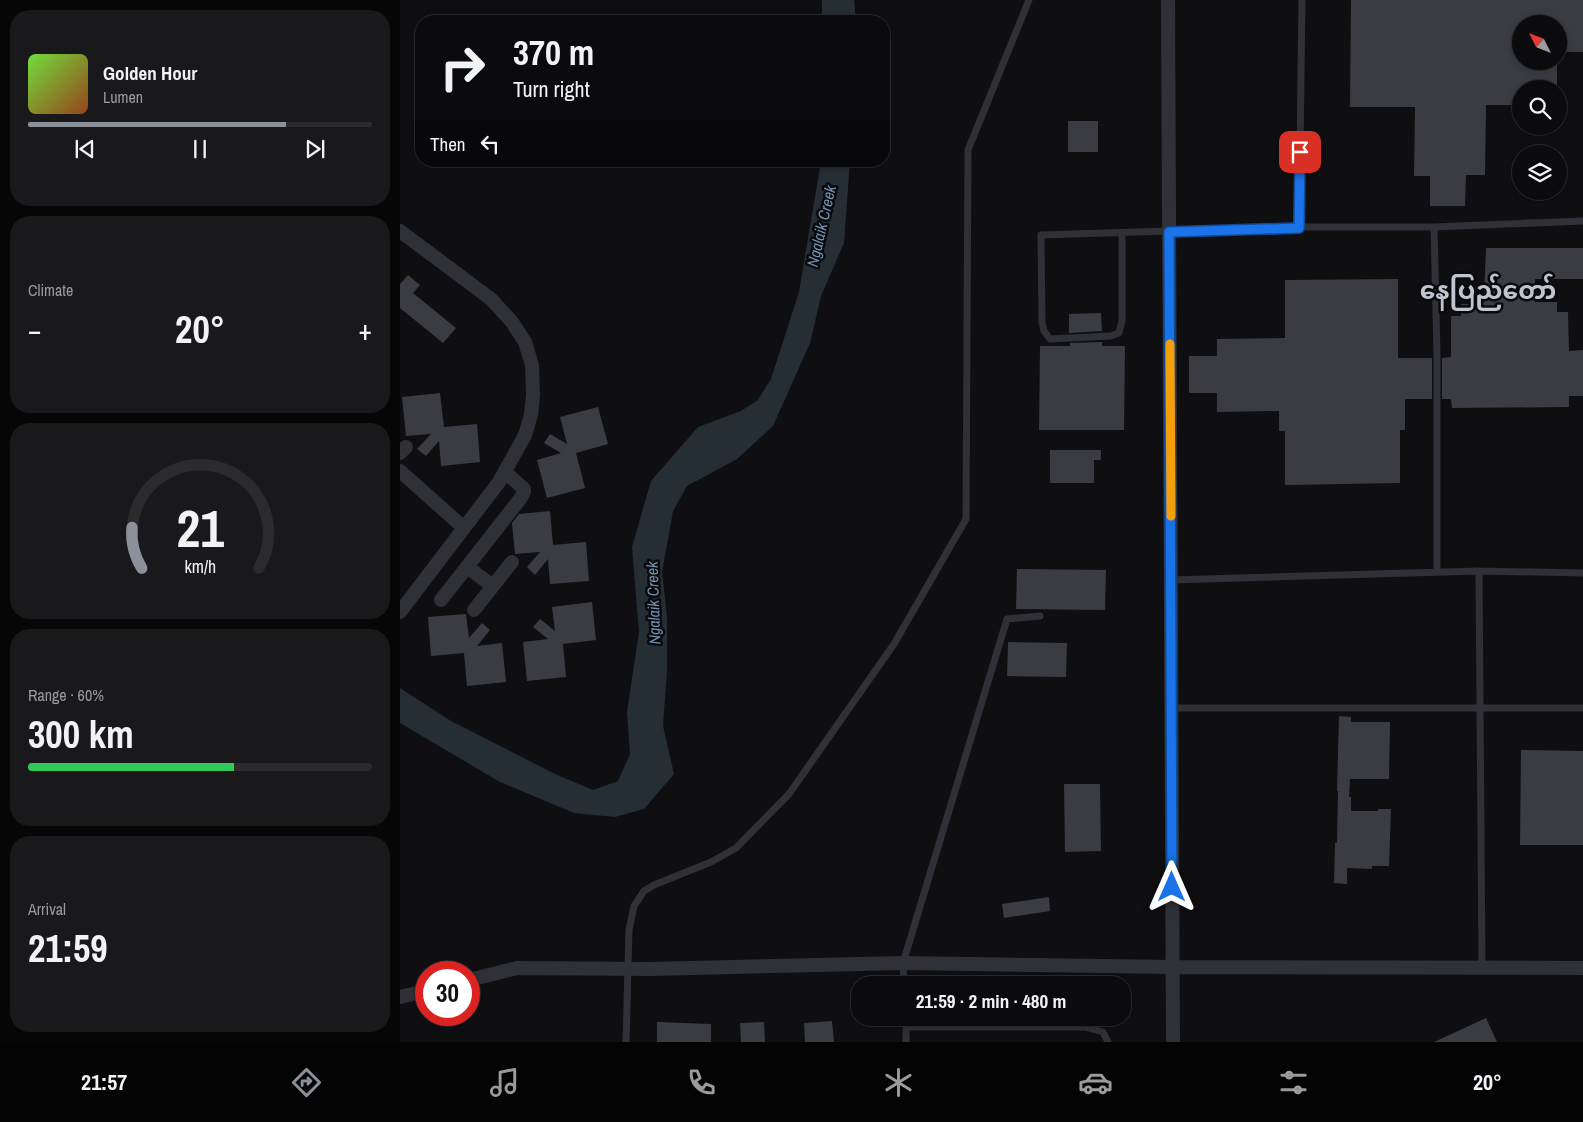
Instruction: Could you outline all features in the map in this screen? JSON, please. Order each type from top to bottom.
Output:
[{"type":"street","points":[[1168,0],[1173,1042]]},
{"type":"street","points":[[400,231],[491,299],[512,322],[524,342],[532,365],[533,394],[525,435],[505,472],[400,612]]},
{"type":"street","points":[[400,471],[464,528]]},
{"type":"street","points":[[441,600],[524,492],[524,489],[505,472]]},
{"type":"street","points":[[474,610],[512,562]]},
{"type":"street","points":[[467,567],[493,586]]},
{"type":"street","points":[[480,977],[517,968],[628,969],[903,963],[1173,967],[1583,968]]},
{"type":"street","points":[[400,997],[415,994]]},
{"type":"lane","points":[[626,1042],[630,930],[634,906],[644,892],[654,885],[711,862],[736,848],[789,794],[894,644],[966,519],[968,150],[1029,0]]},
{"type":"lane","points":[[1299,228],[1302,0]]},
{"type":"lane","points":[[1122,233],[1122,321],[1119,333],[1112,336],[1050,339],[1044,331],[1042,323],[1041,235],[1299,228],[1434,228],[1583,221]]},
{"type":"lane","points":[[1434,228],[1437,572]]},
{"type":"lane","points":[[1479,571],[1482,968]]},
{"type":"lane","points":[[1171,580],[1479,571],[1583,573]]},
{"type":"lane","points":[[904,976],[903,963],[1007,619],[1040,616]]},
{"type":"lane","points":[[1172,708],[1583,708]]},
{"type":"lane","points":[[906,1042],[907,1027],[1085,1026],[1103,1032],[1108,1042]]},
{"type":"water","points":[[822,0],[854,0],[855,15],[822,15]]},
{"type":"water","name":"Ngalaik Creek","points":[[820,167],[850,167],[844,243],[821,296],[810,343],[773,426],[737,459],[687,486],[673,511],[662,572],[667,616],[667,670],[663,726],[674,774],[644,809],[615,817],[574,813],[500,782],[400,723],[400,688],[451,721],[557,775],[593,790],[618,781],[630,754],[627,712],[639,632],[632,547],[651,481],[698,427],[741,411],[758,400],[771,379],[799,292]]},
{"type":"building","points":[[1351,0],[1583,0],[1583,52],[1568,52],[1568,15],[1512,15],[1512,70],[1557,70],[1557,80],[1512,80],[1512,105],[1486,105],[1485,175],[1466,175],[1465,206],[1430,206],[1430,176],[1414,176],[1415,107],[1350,107]]},
{"type":"building","points":[[1068,121],[1098,121],[1098,152],[1068,152]]},
{"type":"building","points":[[1486,248],[1583,248],[1583,279],[1535,279],[1535,302],[1557,302],[1557,312],[1568,312],[1569,351],[1583,350],[1583,396],[1569,396],[1569,407],[1452,408],[1451,399],[1442,399],[1442,358],[1451,357],[1451,316],[1461,316],[1461,304],[1482,304],[1481,296],[1484,296]]},
{"type":"building","points":[[408,275],[420,285],[413,293],[456,328],[443,343],[400,308],[400,284]]},
{"type":"building","points":[[1398,279],[1398,358],[1432,358],[1432,399],[1405,399],[1405,430],[1400,430],[1400,483],[1285,485],[1285,431],[1279,431],[1279,411],[1217,412],[1217,393],[1189,393],[1189,356],[1217,356],[1217,339],[1285,338],[1285,280]]},
{"type":"building","points":[[1101,313],[1102,331],[1069,333],[1069,314]]},
{"type":"building","points":[[1102,342],[1102,346],[1125,346],[1124,430],[1039,430],[1040,346],[1070,346],[1070,343]]},
{"type":"building","points":[[440,393],[444,427],[477,424],[480,462],[441,466],[439,441],[426,456],[417,449],[431,434],[406,436],[402,397]]},
{"type":"building","points":[[598,407],[608,444],[576,453],[585,488],[547,498],[537,460],[561,453],[544,443],[550,434],[567,444],[560,417]]},
{"type":"building","points":[[1050,450],[1101,450],[1101,460],[1094,460],[1094,483],[1050,483]]},
{"type":"building","points":[[550,511],[553,545],[586,542],[589,581],[550,584],[548,559],[535,575],[527,567],[540,552],[515,554],[512,523],[519,514]]},
{"type":"building","points":[[1017,569],[1106,570],[1105,610],[1016,609]]},
{"type":"building","points":[[592,602],[596,640],[563,644],[566,677],[527,681],[523,642],[548,639],[533,627],[540,619],[555,631],[552,607]]},
{"type":"building","points":[[466,614],[469,638],[482,623],[490,630],[477,646],[502,643],[506,682],[467,686],[464,653],[431,656],[428,617]]},
{"type":"building","points":[[1008,642],[1067,643],[1066,677],[1007,676]]},
{"type":"building","points":[[1339,716],[1351,717],[1351,722],[1390,722],[1389,779],[1350,779],[1349,797],[1351,797],[1351,811],[1391,809],[1389,866],[1372,866],[1372,869],[1347,868],[1347,884],[1334,883],[1335,843],[1337,843]]},
{"type":"building","points":[[1521,750],[1583,751],[1583,845],[1520,845]]},
{"type":"building","points":[[1064,784],[1100,784],[1101,851],[1065,852]]},
{"type":"building","points":[[1049,897],[1050,911],[1004,918],[1002,904]]},
{"type":"building","points":[[1486,1018],[1497,1042],[1434,1042]]},
{"type":"building","points":[[832,1021],[834,1042],[805,1042],[804,1023]]},
{"type":"building","points":[[657,1022],[711,1024],[711,1042],[657,1042]]},
{"type":"building","points":[[764,1022],[765,1042],[741,1042],[740,1023]]},
{"type":"slow traffic","points":[[1170,344],[1171,516]]},
{"type":"district","name":"နေပြည်တော်","points":[[1488,290]]},
{"type":"route","points":[[1172,887],[1169,232],[1299,228],[1300,152]]}]
